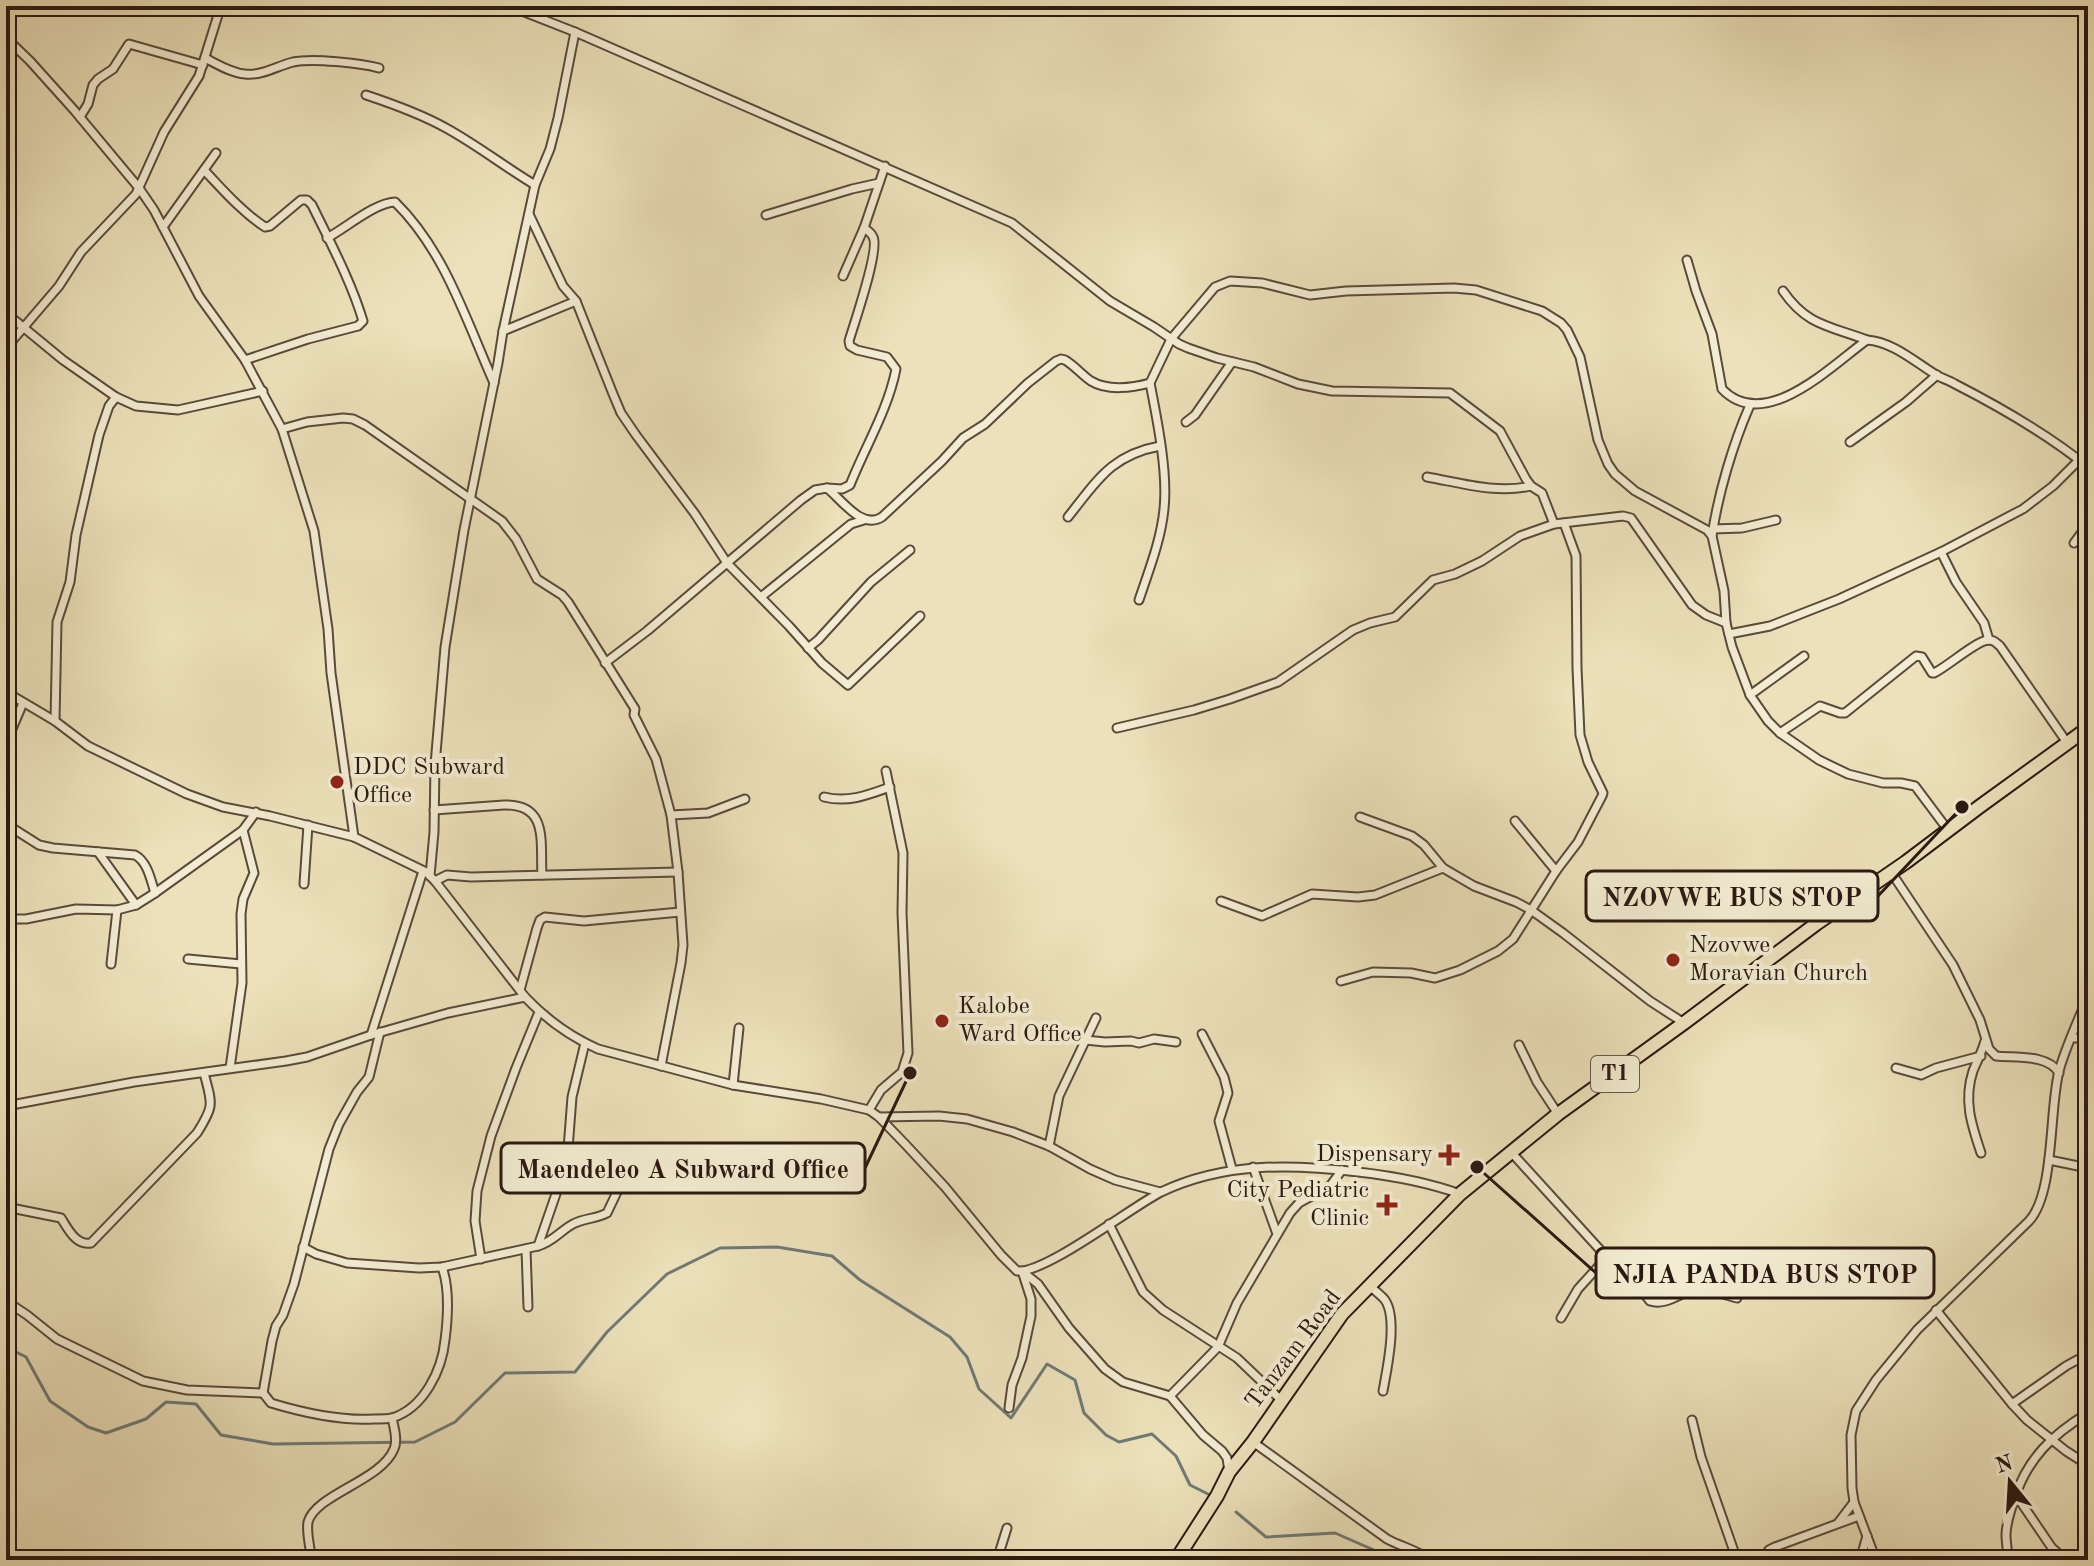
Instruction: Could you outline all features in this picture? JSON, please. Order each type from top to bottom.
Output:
[{"type":"highway","name":"Tanzam Road","points":[[1176,1560],[1215,1500],[1229,1472],[1342,1314],[1460,1194],[1558,1114],[2088,728]]},
{"type":"street","points":[[6,348],[59,286],[81,252],[139,188],[164,132],[199,76],[218,15],[215,7],[211,6]]},
{"type":"street","points":[[509,6],[1012,223],[1110,301],[1188,348],[1254,367],[1298,384],[1332,391],[1450,393],[1500,431],[1531,486],[1542,493],[1554,524]]},
{"type":"street","points":[[442,1267],[446,1284],[446,1335],[432,1382],[416,1403],[392,1418],[356,1420],[316,1415],[271,1403],[263,1393],[276,1326],[294,1284],[329,1149],[351,1101],[369,1077],[375,1034],[429,876],[434,843],[435,765],[445,647],[470,499],[535,185],[550,149],[575,32]]},
{"type":"street","points":[[6,38],[80,117],[139,188],[199,296],[245,360],[282,429],[314,531],[354,837]]},
{"type":"street","points":[[80,117],[88,104],[93,85],[113,69],[129,44],[204,61],[248,75],[290,63],[316,60],[379,68]]},
{"type":"street","points":[[366,95],[444,127],[535,185]]},
{"type":"street","points":[[163,227],[216,153]]},
{"type":"street","points":[[843,276],[864,228],[885,166]]},
{"type":"street","points":[[204,170],[236,204],[265,227],[301,200],[307,200],[355,297],[363,321],[358,326],[245,360]]},
{"type":"street","points":[[766,215],[879,183]]},
{"type":"street","points":[[327,238],[375,208],[395,202],[434,252],[448,277],[494,383]]},
{"type":"street","points":[[529,214],[563,286],[576,301],[621,413],[727,563],[829,671],[848,685],[920,616]]},
{"type":"street","points":[[605,663],[801,500],[815,490],[842,489],[850,485],[883,411],[896,369],[887,357],[850,346],[874,242],[872,234],[864,228]]},
{"type":"street","points":[[1687,260],[1712,334],[1722,389],[1750,405],[1789,396],[1867,340]]},
{"type":"street","points":[[1139,600],[1161,532],[1164,509],[1165,475],[1150,383],[1171,339],[1215,287],[1230,281],[1262,283],[1316,296],[1346,291],[1465,288],[1542,311],[1567,330],[1580,357],[1598,440],[1615,474],[1635,491],[1713,533],[1776,520]]},
{"type":"street","points":[[1783,291],[1813,322],[1883,343],[2005,411],[2088,467]]},
{"type":"street","points":[[503,331],[576,301]]},
{"type":"street","points":[[6,313],[63,360],[116,397],[136,406],[178,410],[263,391]]},
{"type":"street","points":[[761,597],[851,524],[876,521],[882,517],[963,438],[985,424],[1056,361],[1065,360],[1092,382],[1104,385],[1126,388],[1150,383]]},
{"type":"street","points":[[1186,422],[1195,415],[1232,362]]},
{"type":"street","points":[[1850,442],[1906,402],[1937,375]]},
{"type":"street","points":[[55,721],[57,622],[70,582],[76,535],[99,435],[109,406],[116,397]]},
{"type":"street","points":[[1750,405],[1731,459],[1713,533],[1724,591],[1726,623],[1750,695],[1780,733],[1819,760],[1848,774],[1883,783],[1915,786],[1948,830]]},
{"type":"street","points":[[282,429],[307,422],[353,419],[391,442],[508,527],[537,579],[568,602],[635,709],[634,715],[656,759],[671,815],[678,872],[683,945],[661,1066]]},
{"type":"street","points":[[1068,517],[1115,463],[1140,450],[1160,446]]},
{"type":"street","points":[[1729,634],[1770,626],[1839,599],[1941,552],[2023,509],[2079,460]]},
{"type":"street","points":[[1427,477],[1494,489],[1514,490],[1531,486]]},
{"type":"street","points":[[827,488],[865,520]]},
{"type":"street","points":[[1117,728],[1163,719],[1278,682],[1353,630],[1395,617],[1433,580],[1455,574],[1482,561],[1520,536],[1554,524],[1623,516],[1631,518],[1692,605],[1726,623]]},
{"type":"street","points":[[1341,981],[1373,972],[1411,973],[1435,978],[1460,970],[1498,951],[1507,944],[1578,842],[1603,793],[1588,762],[1580,735],[1576,556],[1564,523]]},
{"type":"street","points":[[2074,543],[2088,524]]},
{"type":"street","points":[[808,648],[871,582],[910,550]]},
{"type":"street","points":[[1941,552],[1956,582],[1984,623],[1989,640]]},
{"type":"street","points":[[1780,733],[1820,706],[1845,713],[1916,656],[1922,657],[1934,673],[1989,640],[2000,646],[2068,744]]},
{"type":"street","points":[[1750,695],[1804,656]]},
{"type":"street","points":[[6,692],[55,721],[88,746],[187,794],[223,807],[256,812],[354,837],[429,876],[522,994],[539,1012],[585,1043],[733,1085],[869,1110],[945,1187],[1017,1271],[1031,1270],[1067,1251],[1160,1192],[1205,1175],[1232,1169],[1298,1166],[1342,1170],[1383,1175],[1460,1194]]},
{"type":"street","points":[[6,743],[23,703]]},
{"type":"street","points":[[869,1110],[881,1090],[902,1072],[908,1053],[902,913],[903,853],[886,771]]},
{"type":"street","points":[[824,797],[853,799],[890,787]]},
{"type":"street","points":[[671,815],[708,813],[745,799]]},
{"type":"street","points":[[434,810],[504,805],[527,808],[539,824],[542,875]]},
{"type":"street","points":[[6,917],[26,919],[76,909],[117,910],[136,905],[243,830],[256,812]]},
{"type":"street","points":[[1360,817],[1412,836],[1443,868],[1474,886],[1531,910],[1650,1001],[1684,1023]]},
{"type":"street","points":[[1515,821],[1556,871]]},
{"type":"street","points":[[6,824],[39,845],[130,854],[140,858],[155,893]]},
{"type":"street","points":[[304,884],[308,825]]},
{"type":"street","points":[[230,1068],[241,1002],[241,914],[243,899],[254,873],[243,830]]},
{"type":"street","points":[[98,852],[136,905]]},
{"type":"street","points":[[1221,901],[1262,916],[1312,894],[1375,895],[1443,868]]},
{"type":"street","points":[[429,876],[678,872]]},
{"type":"street","points":[[1891,872],[1953,965],[1980,1020],[1991,1053],[2046,1061],[2059,1073]]},
{"type":"street","points":[[1781,876],[1816,924]]},
{"type":"street","points":[[111,964],[117,910]]},
{"type":"street","points":[[522,994],[537,928],[545,917],[584,921],[680,912]]},
{"type":"street","points":[[188,959],[241,964]]},
{"type":"street","points":[[6,1106],[87,1090],[307,1057],[375,1034],[522,994]]},
{"type":"street","points":[[1876,1560],[1854,1502],[1851,1435],[1856,1411],[1876,1380],[1917,1330],[2039,1207],[2049,1160],[2059,1073],[2088,996]]},
{"type":"street","points":[[481,1259],[475,1221],[477,1191],[496,1122],[539,1012]]},
{"type":"street","points":[[1049,1146],[1059,1096],[1096,1018]]},
{"type":"street","points":[[733,1085],[739,1028]]},
{"type":"street","points":[[1202,1034],[1224,1077],[1228,1093],[1219,1121],[1232,1169]]},
{"type":"street","points":[[2071,1038],[2088,1038]]},
{"type":"street","points":[[1085,1040],[1139,1043],[1154,1039],[1176,1042]]},
{"type":"street","points":[[1981,1153],[1968,1101],[1973,1071],[1985,1041]]},
{"type":"street","points":[[538,1246],[567,1162],[572,1097],[585,1043]]},
{"type":"street","points":[[1519,1045],[1537,1082],[1558,1114]]},
{"type":"street","points":[[1896,1068],[1921,1075],[1981,1056]]},
{"type":"street","points":[[6,1207],[61,1218],[80,1242],[91,1243],[197,1133],[212,1102],[204,1073]]},
{"type":"street","points":[[879,1117],[952,1116],[1013,1132],[1049,1146],[1115,1180],[1160,1192]]},
{"type":"street","points":[[1511,1152],[1655,1303],[1701,1289],[1737,1298]]},
{"type":"street","points":[[2049,1160],[2088,1168]]},
{"type":"street","points":[[1253,1167],[1277,1234]]},
{"type":"street","points":[[1170,1396],[1218,1347],[1237,1303],[1290,1213],[1299,1203],[1330,1186],[1342,1170]]},
{"type":"street","points":[[303,1247],[329,1258],[360,1265],[419,1268],[442,1267],[526,1249],[552,1241],[578,1222],[607,1213],[627,1171]]},
{"type":"street","points":[[1109,1224],[1143,1292],[1163,1310],[1237,1358],[1281,1400]]},
{"type":"street","points":[[526,1249],[528,1307]]},
{"type":"street","points":[[1561,1318],[1578,1289],[1608,1256]]},
{"type":"street","points":[[1022,1271],[1038,1284],[1069,1328],[1105,1369],[1123,1382],[1170,1396],[1203,1435],[1222,1451],[1227,1458],[1229,1472]]},
{"type":"street","points":[[1009,1408],[1012,1385],[1022,1358],[1031,1316],[1031,1299],[1022,1271]]},
{"type":"street","points":[[1370,1286],[1385,1300],[1391,1318],[1383,1391]]},
{"type":"street","points":[[6,1301],[57,1339],[143,1381],[187,1390],[263,1393]]},
{"type":"street","points":[[1936,1310],[2027,1420],[2088,1465]]},
{"type":"street","points":[[2012,1404],[2088,1354]]},
{"type":"street","points":[[2008,1560],[2008,1520],[2019,1485],[2032,1459],[2068,1425],[2088,1413]]},
{"type":"street","points":[[311,1560],[308,1525],[311,1516],[325,1502],[378,1469],[396,1446],[392,1418]]},
{"type":"street","points":[[1692,1420],[1701,1457],[1737,1560]]},
{"type":"street","points":[[1253,1442],[1387,1539],[1417,1550],[1430,1560]]},
{"type":"street","points":[[2016,1495],[2052,1548],[2066,1560]]},
{"type":"street","points":[[1837,1523],[1854,1502]]},
{"type":"street","points":[[1762,1560],[1775,1547],[1859,1516]]},
{"type":"street","points":[[997,1560],[1007,1528]]},
{"type":"street","points":[[1860,1560],[1867,1536]]},
{"type":"waterway","points":[[6,1347],[26,1357],[50,1401],[88,1427],[106,1433],[146,1419],[166,1402],[196,1404],[221,1435],[273,1444],[415,1442],[455,1422],[505,1373],[575,1372],[607,1332],[667,1274],[720,1248],[777,1247],[832,1256],[860,1280],[950,1337],[967,1357],[979,1389],[1011,1418],[1047,1364],[1075,1380],[1084,1413],[1106,1435],[1119,1442],[1152,1434],[1176,1456],[1190,1485],[1212,1496]]},
{"type":"waterway","points":[[1236,1512],[1266,1537],[1335,1533],[1391,1560]]},
{"type":"place","name":"DDC Subward Office","points":[[337,782]]},
{"type":"place","name":"NZOVWE BUS STOP","points":[[1962,807]]},
{"type":"place","name":"Nzovwe Moravian Church","points":[[1673,960]]},
{"type":"place","name":"Kalobe Ward Office","points":[[942,1021]]},
{"type":"place","name":"Maendeleo A Subward Office","points":[[910,1073]]},
{"type":"place","name":"Dispensary","points":[[1449,1155]]},
{"type":"place","name":"NJIA PANDA BUS STOP","points":[[1477,1167]]},
{"type":"place","name":"City Pediatric Clinic","points":[[1387,1205]]}]
